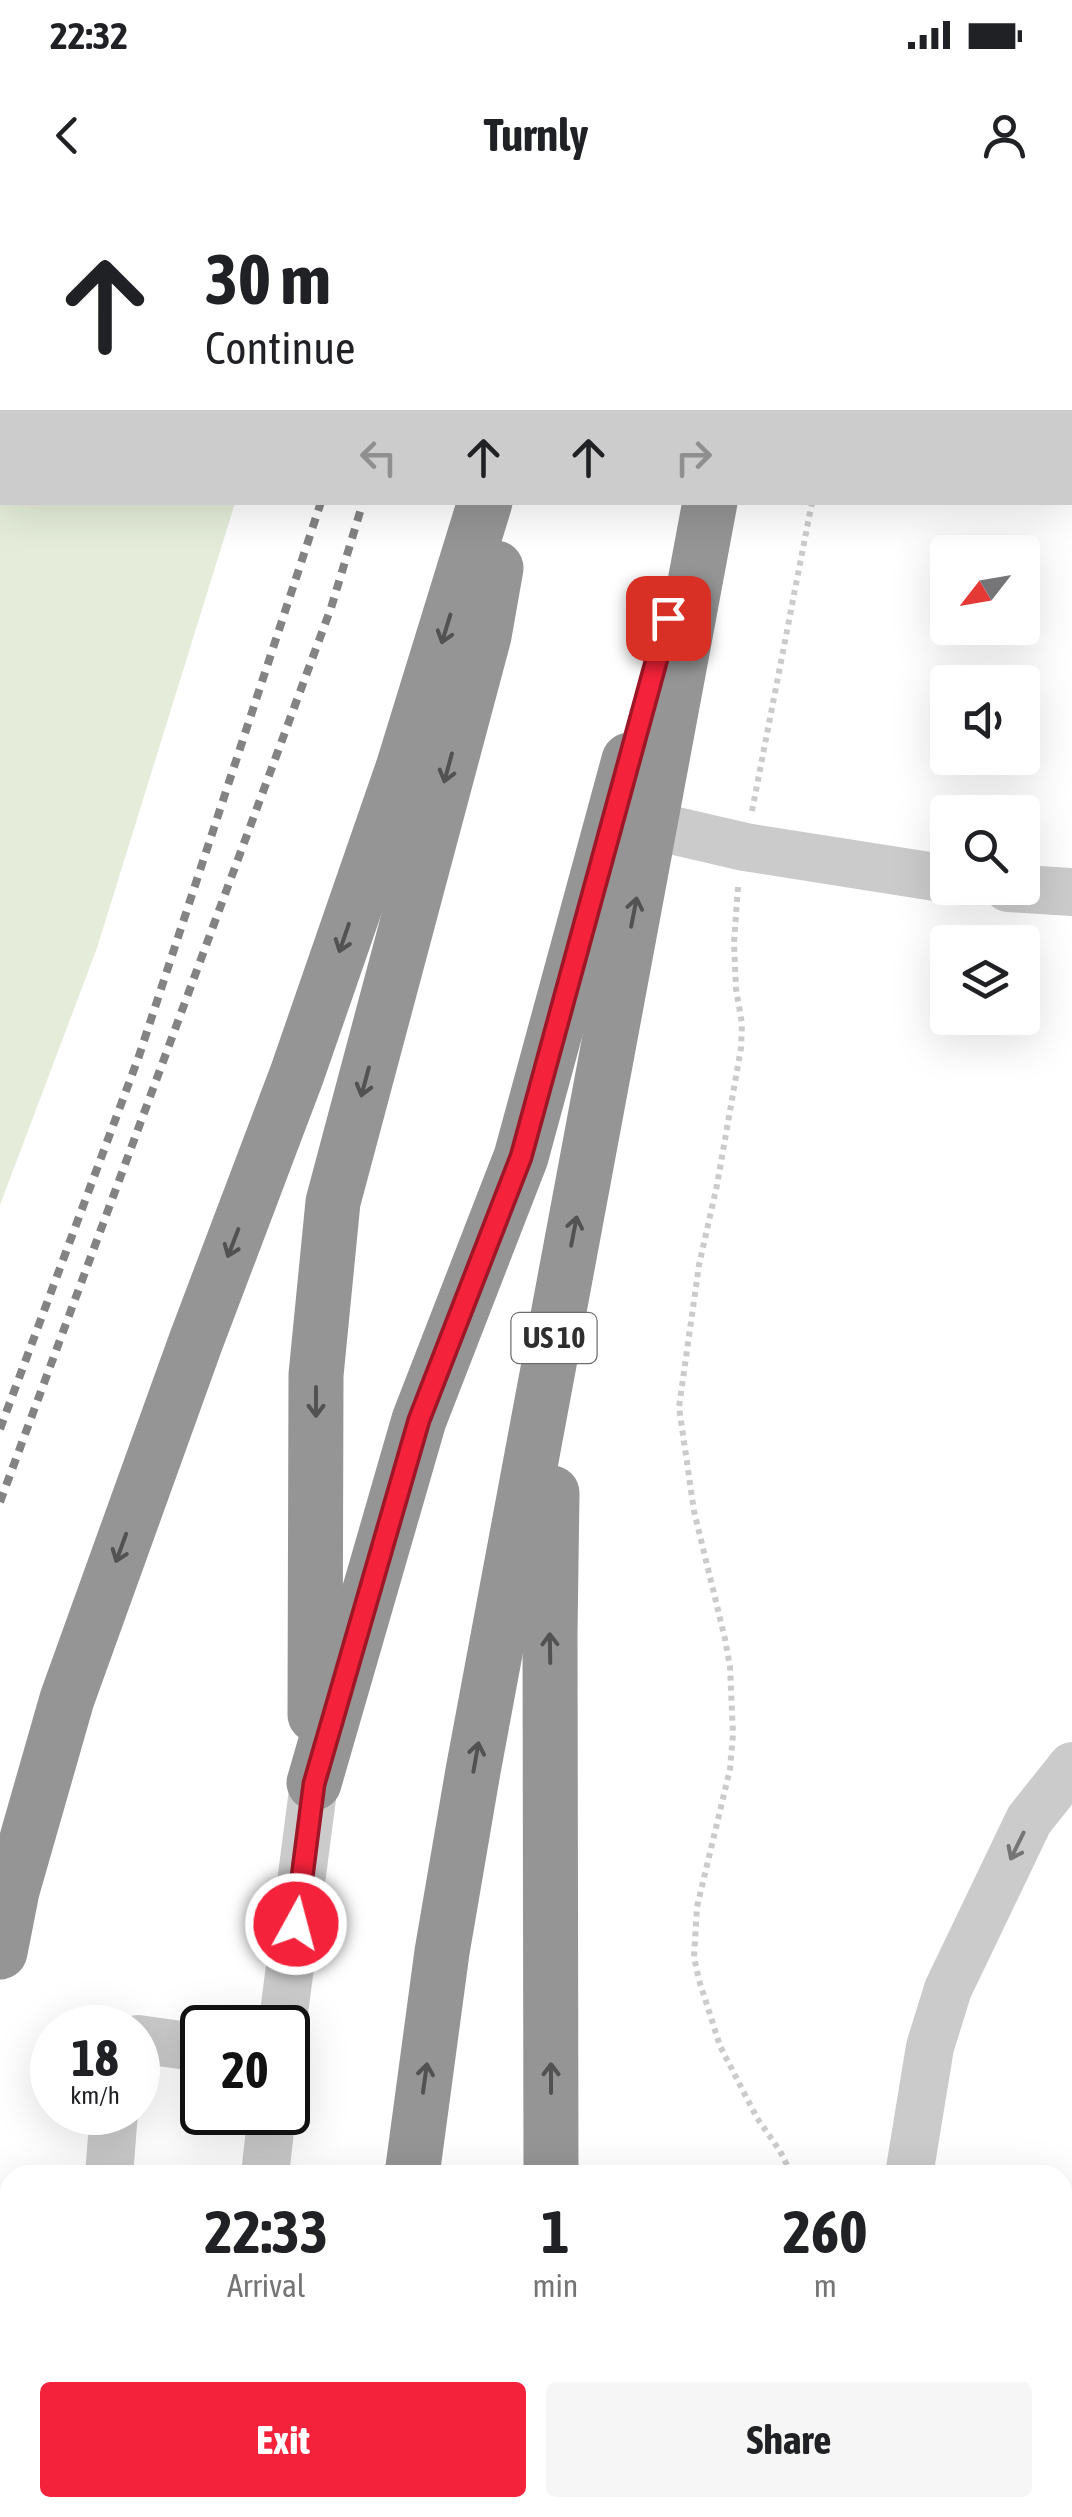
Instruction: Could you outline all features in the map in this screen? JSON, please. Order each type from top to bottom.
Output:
[{"type":"highway","points":[[0,1952],[12,1891],[67,1700],[297,1074],[402,768],[484,505]]},
{"type":"highway","points":[[314,1784],[316,1374],[333,1202],[484,636],[506,505]]},
{"type":"highway","points":[[314,1784],[419,1420],[521,1157],[698,505]]},
{"type":"highway","name":"US 10","points":[[413,2165],[442,1952],[480,1735],[709,505]]},
{"type":"highway","points":[[551,2165],[551,1517],[562,1292]]},
{"type":"lane","points":[[650,826],[745,846],[930,875]]},
{"type":"lane","points":[[1040,890],[1072,892]]},
{"type":"lane","points":[[911,2165],[930,2046],[948,1989],[1029,1820],[1072,1766]]},
{"type":"lane","points":[[285,2005],[314,1784]]},
{"type":"lane","points":[[110,2165],[112,2135]]},
{"type":"lane","points":[[266,2165],[269,2135]]},
{"type":"path","points":[[787,2165],[756,2118],[720,2046],[694,1957],[697,1907],[730,1769],[732,1694],[726,1639],[694,1511],[679,1407],[699,1265],[741,1048],[734,942],[737,894],[811,505]]},
{"type":"green space","points":[[0,505],[234,505],[97,948],[0,1205]]},
{"type":"railway","points":[[0,1429],[139,1056],[320,505]]},
{"type":"railway","points":[[0,1502],[331,608],[362,505]]},
{"type":"route","points":[[296,1924],[314,1784],[419,1420],[521,1157],[668,618]]}]
